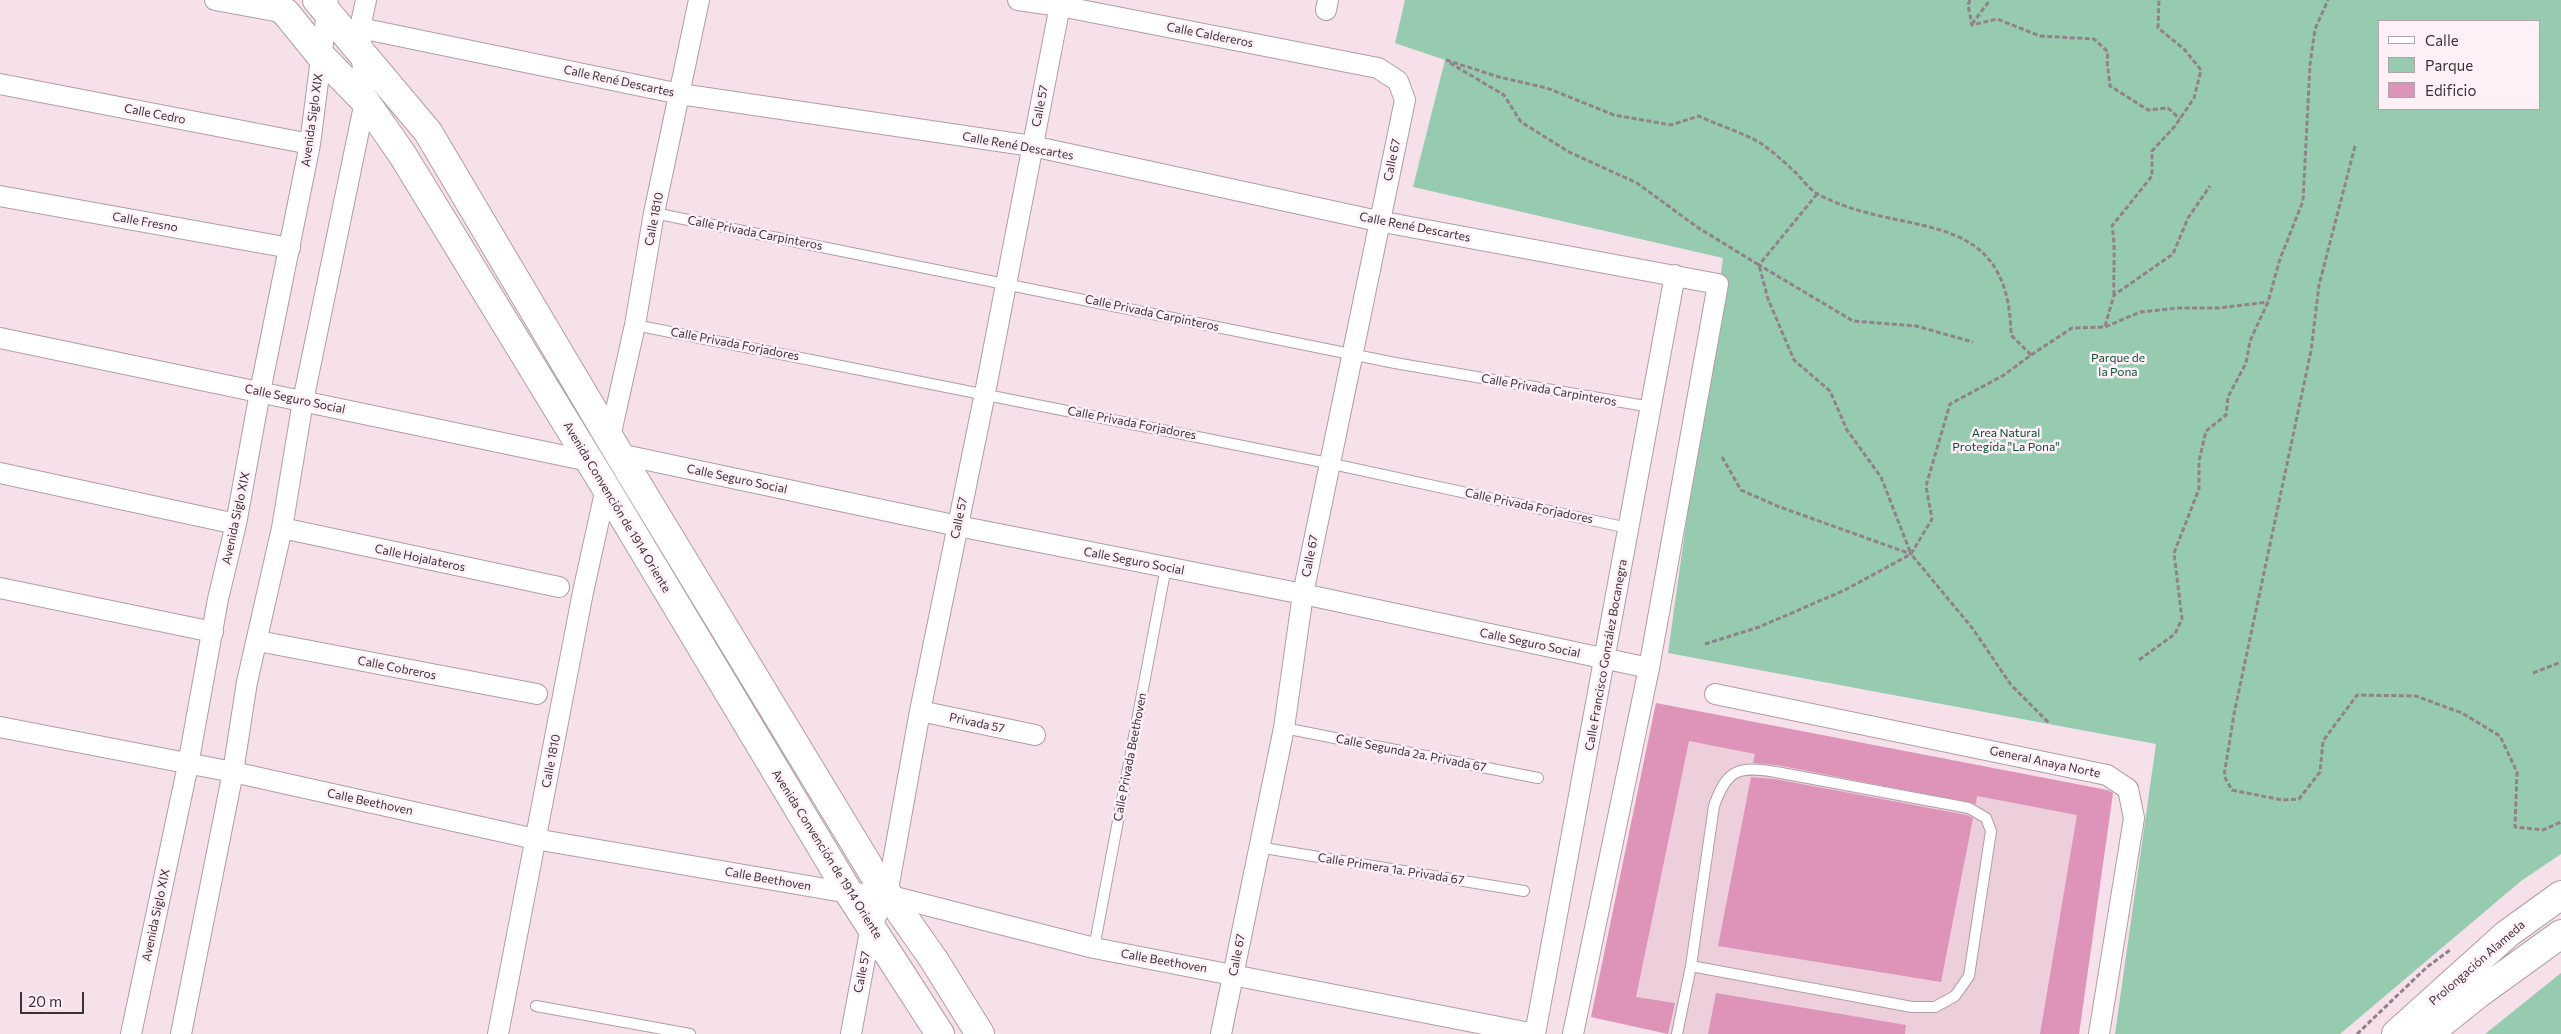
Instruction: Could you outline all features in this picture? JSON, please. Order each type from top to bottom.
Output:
[{"type":"main road","points":[[325,4],[361,40],[428,132],[614,446],[887,894],[934,960],[980,1034]]},
{"type":"main road","name":"Avenida Convención de 1914 Oriente","points":[[277,7],[365,101],[402,154],[606,488],[849,893],[940,1034]]},
{"type":"main road","name":"Prolongación Alameda","points":[[2396,1034],[2507,934],[2561,895]]},
{"type":"main road","name":"Prolongación Alameda","points":[[2428,1034],[2478,994],[2561,934]]},
{"type":"street","points":[[215,0],[277,7]]},
{"type":"street","points":[[181,1034],[233,772],[247,682],[258,641],[282,528],[303,402],[365,101],[361,40],[366,0]]},
{"type":"street","name":"Calle 1810","points":[[614,446],[654,212],[698,0]]},
{"type":"street","name":"Calle Caldereros","points":[[1018,0],[1061,3],[1378,68],[1398,81]]},
{"type":"street","name":"Calle 57","points":[[851,1034],[871,926],[887,894],[920,711],[985,393],[1061,3]]},
{"type":"street","name":"Avenida Siglo XIX","points":[[131,1034],[188,765],[310,144],[325,4]]},
{"type":"street","name":"Calle René Descartes","points":[[361,40],[680,94],[1032,146],[1378,221],[1718,284],[1649,668]]},
{"type":"street","name":"Calle 67","points":[[1221,1034],[1284,728],[1302,594],[1378,221],[1405,100],[1398,81]]},
{"type":"street","name":"Calle Cedro","points":[[0,84],[310,144]]},
{"type":"street","name":"Calle Fresno","points":[[0,196],[290,248]]},
{"type":"street","name":"Calle Francisco González Bocanegra","points":[[1535,1034],[1675,275]]},
{"type":"street","name":"Calle Seguro Social","points":[[0,338],[589,461]]},
{"type":"street","name":"Calle Seguro Social","points":[[614,446],[958,526],[1302,594],[1649,668]]},
{"type":"street","points":[[0,473],[236,524]]},
{"type":"street","name":"Calle 1810","points":[[498,1034],[535,839],[606,488]]},
{"type":"street","name":"Calle Hojalateros","points":[[282,528],[559,587]]},
{"type":"street","points":[[0,588],[213,632]]},
{"type":"street","name":"Calle Cobreros","points":[[258,641],[536,694]]},
{"type":"street","points":[[1573,1034],[1649,668]]},
{"type":"street","name":"General Anaya Norte","points":[[1715,694],[2107,775],[2128,788],[2134,818],[2099,1034]]},
{"type":"street","name":"Privada 57","points":[[920,711],[1035,735]]},
{"type":"street","name":"Calle Beethoven","points":[[0,727],[188,765],[233,772],[535,839],[849,893],[887,894],[1094,948],[1535,1034]]},
{"type":"lane","name":"Calle Privada Carpinteros","points":[[654,212],[1351,354],[1651,407]]},
{"type":"lane","name":"Calle Privada Forjadores","points":[[635,324],[1328,463],[1628,528]]},
{"type":"lane","name":"Calle Privada Beethoven","points":[[1094,948],[1166,567]]},
{"type":"lane","name":"Calle Segunda 2a. Privada 67","points":[[1284,728],[1538,778]]},
{"type":"lane","points":[[1677,1034],[1691,966],[1714,806],[1721,786],[1735,773],[1750,768],[1776,772],[1969,808],[1986,818],[1992,831],[1969,976],[1954,996],[1935,1007],[1912,1007],[1691,966]]},
{"type":"lane","name":"Calle Primera 1a. Privada 67","points":[[1258,847],[1524,890]]},
{"type":"lane","points":[[536,1006],[690,1034]]},
{"type":"path","points":[[1970,0],[1968,5],[1972,25]]},
{"type":"path","points":[[1972,25],[1990,0]]},
{"type":"path","points":[[2105,326],[2114,295],[2112,262],[2115,246],[2112,226],[2152,176],[2152,151],[2180,119],[2194,98],[2201,70],[2184,49],[2158,28],[2159,0]]},
{"type":"path","points":[[2139,660],[2175,634],[2182,618],[2174,553],[2199,490],[2199,461],[2206,431],[2226,415],[2228,397],[2246,363],[2250,341],[2268,302],[2280,259],[2302,201],[2310,65],[2315,29],[2328,0]]},
{"type":"path","points":[[1972,25],[1996,19],[2040,36],[2094,39],[2108,52],[2107,61],[2110,86],[2148,110],[2168,108],[2180,119]]},
{"type":"path","points":[[1973,342],[1916,326],[1853,321],[1697,227],[1637,183],[1569,152],[1521,122],[1504,95],[1446,60],[1499,77],[1547,88],[1614,115],[1671,125],[1699,116],[1760,143],[1786,163],[1817,194],[1888,219],[1940,229],[1971,242],[1992,262],[2010,306],[2011,335],[2031,355]]},
{"type":"path","points":[[2355,146],[2318,285],[2311,351],[2234,714],[2224,776],[2232,790],[2282,800],[2299,799],[2320,772],[2323,741],[2357,695],[2416,696],[2462,713],[2500,736],[2517,772],[2515,827],[2544,830],[2561,822]]},
{"type":"path","points":[[2114,295],[2173,254],[2188,218],[2210,186]]},
{"type":"path","points":[[1759,265],[1817,194]]},
{"type":"path","points":[[1759,265],[1768,299],[1794,360],[1830,391],[1847,430],[1881,477],[1911,554],[1972,629],[2011,685],[2050,724]]},
{"type":"path","points":[[1705,644],[1759,627],[1845,590],[1911,554],[1932,519],[1926,486],[1950,404],[2004,375],[2072,328],[2105,326],[2140,312],[2178,308],[2219,308],[2268,302]]},
{"type":"path","points":[[1722,457],[1741,490],[1777,506],[1911,554]]},
{"type":"path","points":[[2534,673],[2561,662]]},
{"type":"shaded area","points":[[1656,703],[2113,791],[2079,1034],[1671,1034],[1591,1017]]},
{"type":"green space","name":"Parque de la Pona","points":[[1405,0],[2561,0],[2561,854],[2521,881],[2340,1034],[2115,1034],[2156,744],[1668,653],[1723,258],[1413,187],[1445,60],[1395,43]]},
{"type":"green space","points":[[2561,973],[2561,1034],[2485,1034]]},
{"type":"building","points":[[1656,703],[2107,790],[2113,793],[2079,1034],[2040,1034],[2077,815],[1977,796],[1976,804],[1777,765],[1753,763],[1755,754],[1689,741],[1636,997],[1675,1003],[1668,1034],[1591,1017]]},
{"type":"building","points":[[1751,777],[1775,779],[1967,815],[1973,818],[1941,982],[1718,946]]},
{"type":"building","points":[[1716,993],[1906,1025],[1905,1034],[1708,1034]]},
{"type":"park label","name":"Area Natural Protegida \"La Pona\"","points":[[2006,440]]}]
